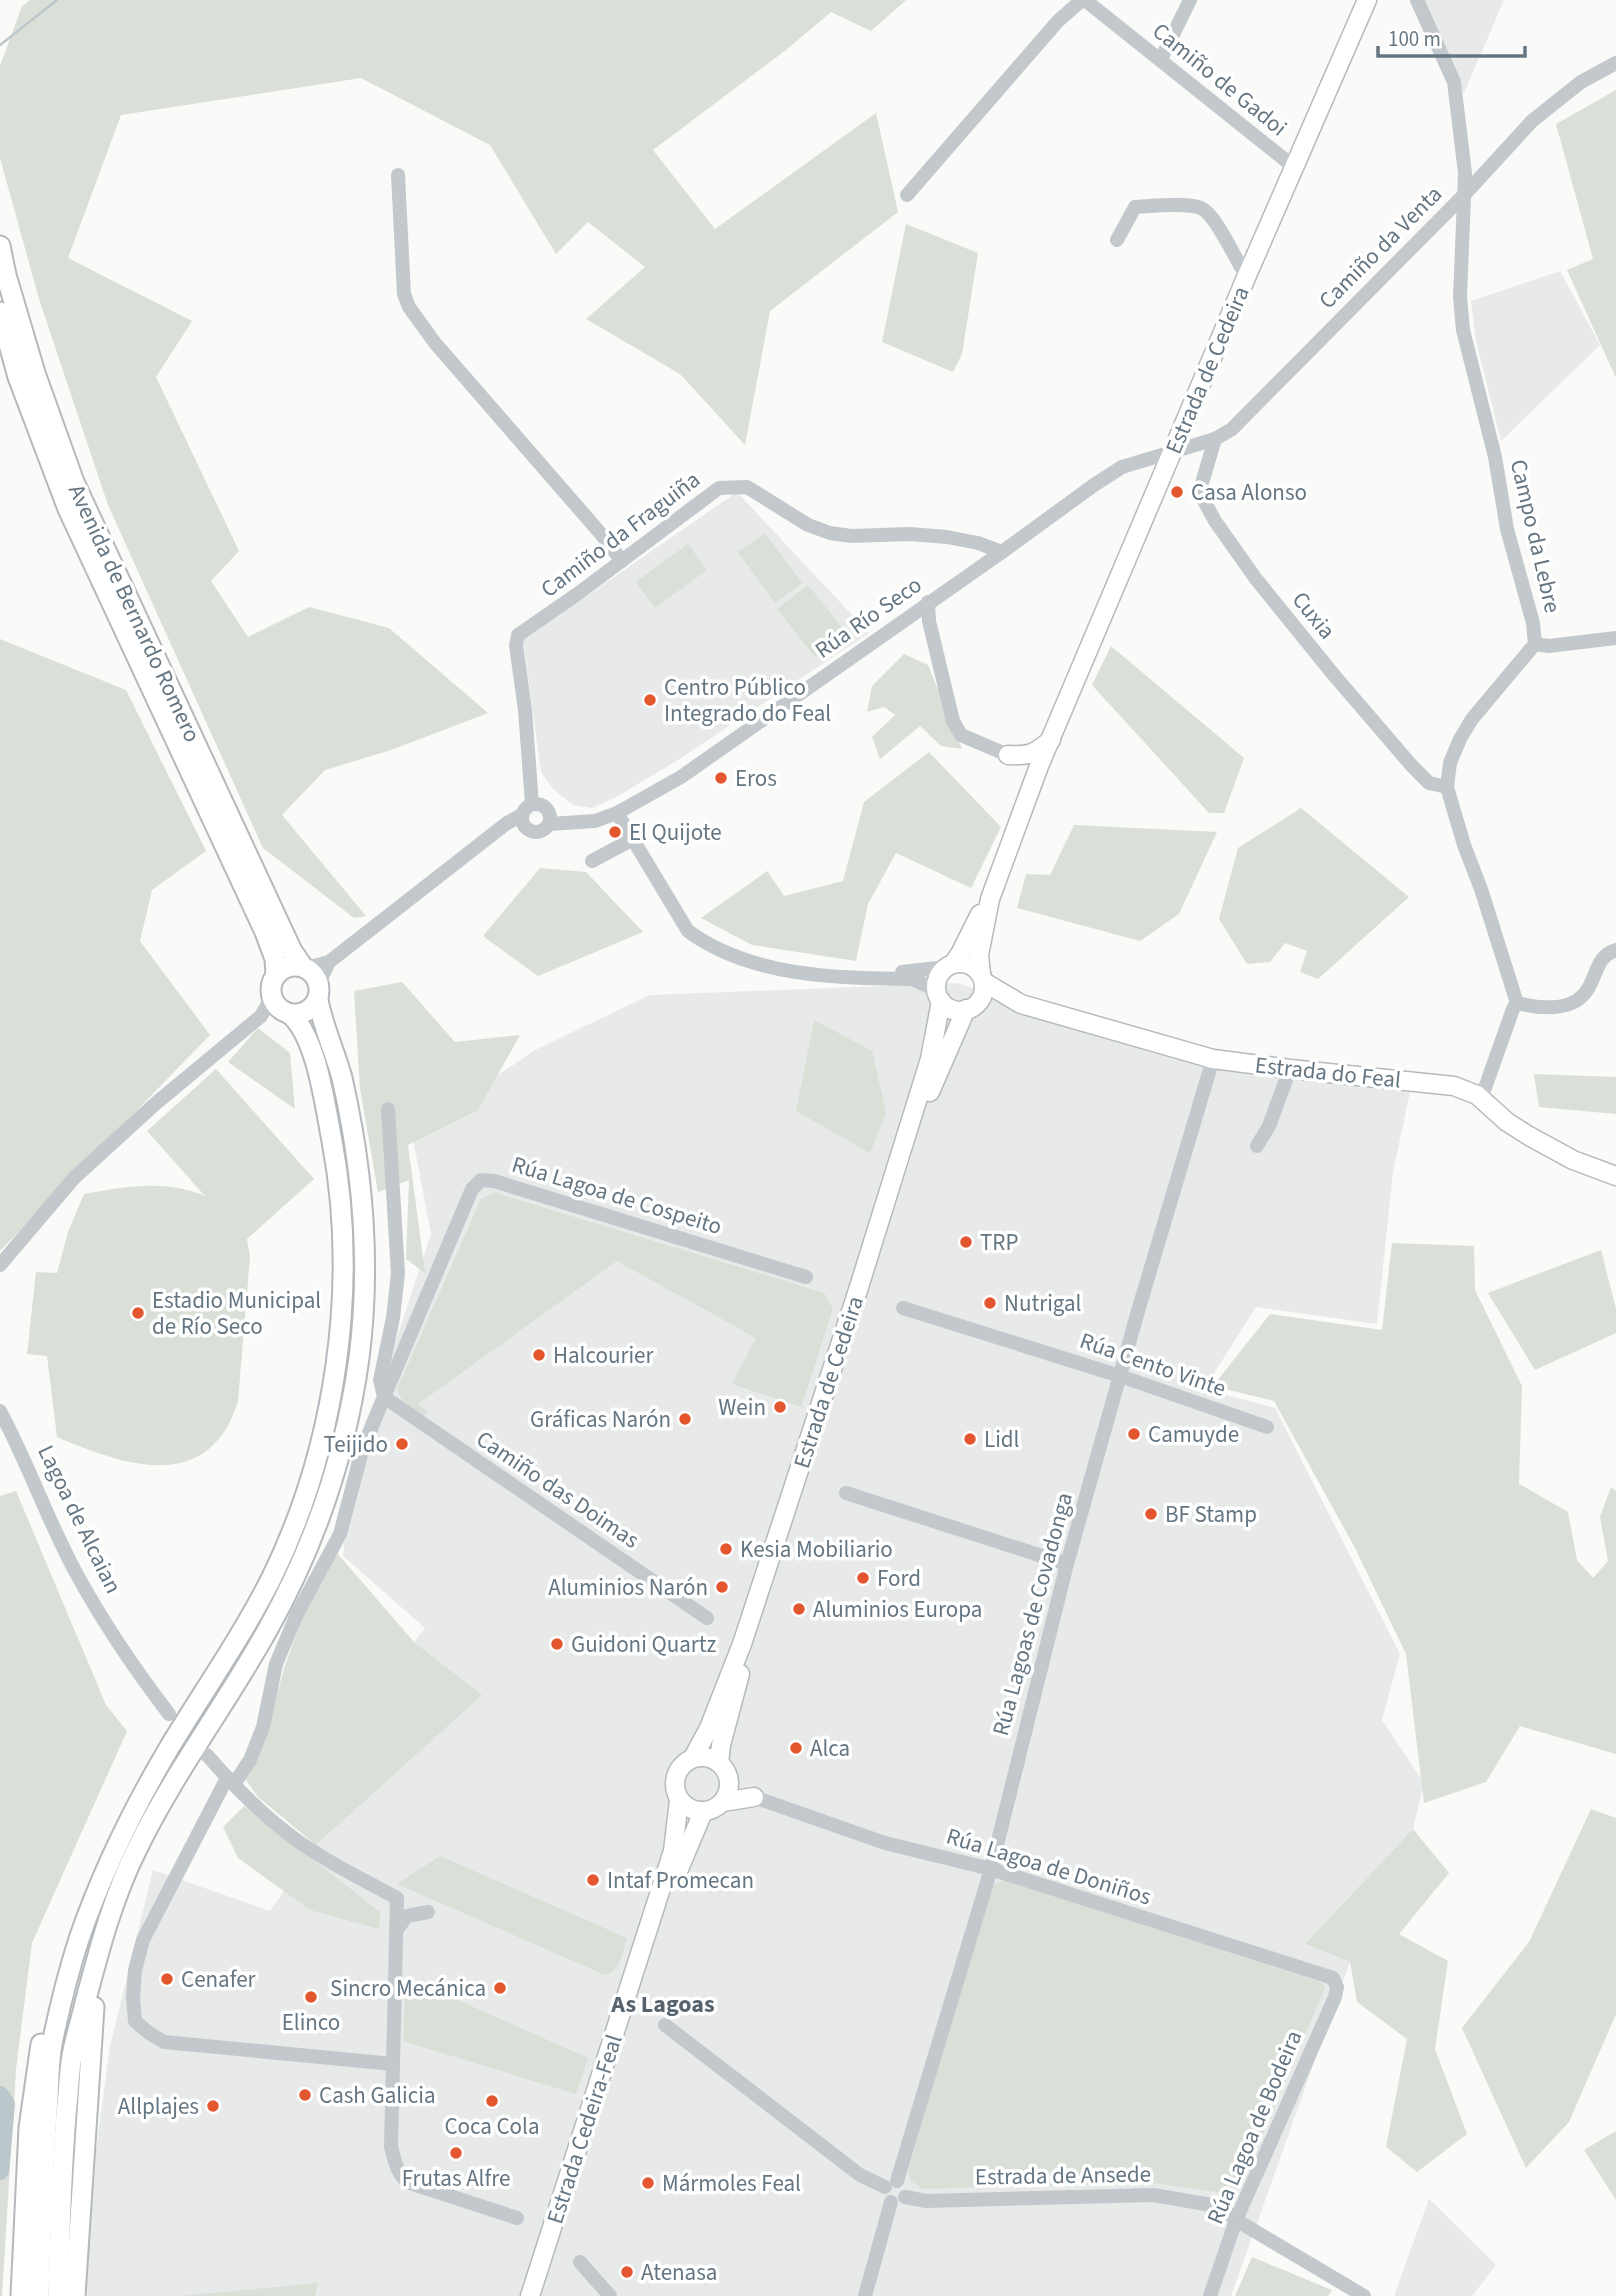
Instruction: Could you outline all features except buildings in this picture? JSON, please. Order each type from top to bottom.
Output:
[{"type":"highway","name":"Avenida de Bernardo Romero","points":[[0,246],[35,373],[74,482],[292,951],[304,967]]},
{"type":"highway","name":"Avenida de Bernardo Romero","points":[[0,312],[18,377],[68,509],[265,932],[275,959],[276,975]]},
{"type":"highway","points":[[21,2296],[33,2086],[52,2000],[116,1845],[169,1749],[239,1638],[271,1578],[297,1518],[317,1457],[330,1397],[342,1281],[340,1202],[321,1086],[305,1033],[298,1021],[281,1007],[272,981],[288,967],[304,967],[316,977],[340,1070],[360,1177],[364,1296],[359,1356],[349,1415],[334,1477],[312,1540],[283,1603],[159,1806],[123,1881],[99,1950],[72,2056],[63,2147],[58,2296]]},
{"type":"highway","points":[[281,1007],[296,1015],[309,1010],[318,991]]},
{"type":"highway","points":[[39,2296],[52,2047],[78,1942]]},
{"type":"highway","points":[[75,2296],[99,1950]]},
{"type":"main road","name":"Estrada de Cedeira","points":[[982,978],[979,955],[990,899],[1039,766],[1367,0]]},
{"type":"main road","points":[[1008,755],[1028,755],[1051,740]]},
{"type":"main road","points":[[1008,755],[1039,766]]},
{"type":"main road","points":[[1008,755],[1023,765],[1030,791]]},
{"type":"main road","name":"Estrada de Cedeira","points":[[950,965],[990,899]]},
{"type":"main road","points":[[968,964],[982,978],[981,998],[969,1008],[954,1010],[939,998],[937,979],[950,965],[968,964]]},
{"type":"main road","name":"Estrada do Feal","points":[[982,978],[1021,1004],[1213,1059],[1454,1086],[1476,1095],[1507,1122],[1529,1136],[1573,1160],[1616,1176]]},
{"type":"main road","name":"Estrada de Cedeira","points":[[694,1756],[709,1728],[742,1644],[838,1353],[930,1059],[939,998]]},
{"type":"main road","name":"Estrada do Feal","points":[[969,1008],[1021,1004]]},
{"type":"main road","name":"Estrada de Cedeira","points":[[719,1763],[721,1745],[749,1642],[932,1086],[969,1008]]},
{"type":"main road","points":[[694,1756],[707,1756],[719,1763],[726,1771],[729,1781],[729,1792],[723,1802],[715,1809],[703,1812],[690,1809],[679,1800],[674,1789],[675,1777],[681,1766],[694,1756]]},
{"type":"main road","points":[[729,1781],[754,1797]]},
{"type":"main road","points":[[723,1802],[754,1797]]},
{"type":"main road","name":"Estrada Cedeira-Feal","points":[[530,2296],[673,1851],[679,1800]]},
{"type":"main road","name":"Estrada Cedeira-Feal","points":[[540,2296],[659,1917],[703,1812]]},
{"type":"street","name":"Camiño de Gadoi","points":[[1084,0],[1294,167]]},
{"type":"street","points":[[907,195],[1058,21],[1084,0]]},
{"type":"street","points":[[1161,60],[1190,0]]},
{"type":"street","name":"Campo da Lebre","points":[[1417,0],[1454,82],[1465,194],[1460,297],[1464,330],[1495,457],[1507,529],[1533,623],[1535,644],[1472,719],[1450,763],[1447,787],[1517,1003]]},
{"type":"street","name":"Camiño da Venta","points":[[1171,453],[1215,439],[1232,429],[1465,194],[1532,121],[1581,82],[1616,63]]},
{"type":"street","points":[[398,174],[404,294],[409,307],[435,343],[622,561]]},
{"type":"street","points":[[1117,240],[1135,207],[1202,208],[1211,216],[1241,267],[1248,274]]},
{"type":"street","name":"Cuxia","points":[[1215,439],[1202,483],[1203,499],[1216,522],[1256,579],[1412,766],[1429,783],[1447,787]]},
{"type":"street","name":"Rúa Río Seco","points":[[549,824],[595,821],[617,813],[681,777],[1094,485],[1122,467],[1171,453]]},
{"type":"street","name":"Camiño da Fraguiña","points":[[527,810],[526,710],[516,645],[518,635],[719,488],[747,487],[807,525],[830,533],[851,536],[910,534],[947,537],[978,542],[1002,552]]},
{"type":"street","points":[[928,603],[933,642],[953,722],[961,735],[1008,755]]},
{"type":"street","points":[[910,615],[924,624],[933,642]]},
{"type":"street","points":[[1535,644],[1549,646],[1616,638]]},
{"type":"street","points":[[304,967],[328,962],[507,823],[527,810],[541,805],[548,811],[549,824],[544,830],[537,833],[526,829],[511,833],[466,856]]},
{"type":"street","points":[[526,829],[522,822],[527,810]]},
{"type":"street","points":[[617,813],[688,930],[703,942],[782,970],[912,979],[928,986],[939,998]]},
{"type":"street","points":[[592,861],[633,839]]},
{"type":"street","points":[[1476,1095],[1485,1088],[1517,1003],[1556,1007],[1573,1003],[1586,993],[1600,961],[1609,952],[1616,950]]},
{"type":"street","points":[[318,991],[328,962]]},
{"type":"street","points":[[855,977],[950,965]]},
{"type":"street","points":[[0,1265],[75,1178],[155,1104],[261,1016],[268,1004],[281,1007]]},
{"type":"street","name":"Rúa Lagoas de Covadonga","points":[[891,2184],[991,1869],[1067,1564],[1213,1059]]},
{"type":"street","points":[[1257,1146],[1269,1126],[1290,1069]]},
{"type":"street","points":[[388,1109],[398,1273],[394,1318],[380,1380],[384,1397],[362,1451],[340,1534],[297,1614],[276,1664],[263,1727],[250,1760],[230,1781],[143,1940],[135,1970],[133,1998],[135,2021],[149,2034],[164,2042],[393,2064]]},
{"type":"street","name":"Rúa Lagoa de Cospeito","points":[[384,1397],[472,1189],[481,1180],[494,1181],[806,1277]]},
{"type":"street","name":"Rúa Cento Vinte","points":[[903,1308],[1120,1376],[1267,1427]]},
{"type":"street","name":"Camiño das Doimas","points":[[384,1397],[707,1618]]},
{"type":"street","name":"Lagoa de Alcaian","points":[[0,1411],[17,1442],[75,1571],[142,1679],[169,1714]]},
{"type":"street","points":[[846,1493],[1067,1564]]},
{"type":"street","points":[[207,1755],[230,1781],[275,1823],[316,1853],[397,1898],[391,2147],[403,2179],[517,2218]]},
{"type":"street","name":"Rúa Lagoa de Doniños","points":[[754,1797],[885,1843],[991,1869],[1333,1978]]},
{"type":"street","points":[[397,1929],[407,1916],[428,1912]]},
{"type":"street","name":"Rúa Lagoa de Bodeira","points":[[1210,2296],[1236,2221],[1335,1997],[1337,1987],[1333,1978]]},
{"type":"street","points":[[665,2025],[860,2175],[891,2184],[884,2194],[898,2199],[865,2296]]},
{"type":"street","name":"Estrada de Ansede","points":[[898,2199],[926,2201],[1153,2195],[1222,2208],[1236,2221],[1364,2296]]},
{"type":"street","points":[[580,2262],[610,2296]]},
{"type":"shaded area","points":[[30,0],[906,0],[871,31],[831,12],[786,50],[653,150],[715,229],[876,113],[898,212],[770,311],[745,445],[680,374],[586,319],[645,267],[588,222],[556,254],[490,145],[361,78],[121,115],[68,258],[192,321],[156,377],[239,551],[211,581],[248,637],[309,607],[389,628],[488,713],[391,750],[325,770],[282,815],[366,916],[354,918],[263,848],[108,505],[39,299],[0,158],[0,66],[22,6]]},
{"type":"shaded area","points":[[1422,0],[1504,0],[1464,93],[1459,87]]},
{"type":"shaded area","points":[[1616,90],[1616,378],[1567,270],[1593,259],[1556,124]]},
{"type":"shaded area","points":[[906,224],[978,253],[962,354],[953,372],[882,342]]},
{"type":"shaded area","points":[[1560,271],[1600,345],[1501,441],[1476,341],[1471,301]]},
{"type":"shaded area","name":"Centro Público Integrado do Feal","points":[[737,492],[869,633],[678,760],[618,796],[592,808],[573,805],[552,788],[541,772],[523,640]]},
{"type":"shaded area","points":[[765,533],[802,583],[775,603],[738,552]]},
{"type":"shaded area","points":[[688,544],[707,570],[655,608],[636,582]]},
{"type":"shaded area","points":[[808,585],[847,634],[816,658],[777,609]]},
{"type":"shaded area","points":[[0,639],[126,690],[206,851],[152,890],[140,941],[210,1035],[0,1251]]},
{"type":"shaded area","points":[[1111,646],[1244,758],[1224,813],[1209,813],[1092,685]]},
{"type":"shaded area","points":[[904,654],[928,665],[962,749],[941,746],[920,726],[880,759],[872,737],[895,715],[884,707],[867,712],[872,686]]},
{"type":"shaded area","points":[[929,752],[1001,827],[971,888],[896,853],[868,904],[856,961],[752,945],[701,918],[767,871],[784,896],[843,881],[864,802]]},
{"type":"shaded area","points":[[1301,808],[1409,897],[1318,979],[1300,972],[1307,951],[1285,943],[1270,962],[1247,964],[1219,919],[1238,848]]},
{"type":"shaded area","points":[[1074,825],[1217,832],[1179,914],[1140,941],[1017,908],[1026,874],[1050,875]]},
{"type":"shaded area","points":[[540,868],[586,872],[643,932],[538,976],[483,936]]},
{"type":"shaded area","points":[[402,982],[455,1042],[520,1035],[478,1110],[408,1145],[425,1273],[406,1259],[409,1180],[378,1192],[360,1089],[354,991]]},
{"type":"shaded area","points":[[958,983],[998,997],[1036,1018],[1198,1063],[1293,1079],[1410,1092],[1393,1172],[1377,1324],[1256,1307],[1204,1389],[1275,1408],[1400,1654],[1382,1720],[1424,1783],[1413,1829],[1305,1944],[1350,1962],[1231,2296],[87,2296],[83,2283],[91,2187],[110,2046],[153,1870],[270,1911],[316,1845],[481,1695],[414,1642],[425,1628],[343,1556],[351,1455],[382,1383],[431,1234],[412,1134],[535,1050],[650,995]]},
{"type":"shaded area","points":[[814,1020],[872,1051],[886,1112],[870,1153],[796,1111]]},
{"type":"shaded area","points":[[258,1028],[290,1053],[295,1109],[228,1062]]},
{"type":"shaded area","name":"Estadio Municipal de Río Seco","points":[[216,1069],[314,1179],[247,1239],[250,1257],[238,1401],[225,1431],[207,1450],[186,1461],[162,1465],[110,1457],[57,1437],[47,1356],[27,1354],[36,1272],[57,1273],[68,1232],[84,1194],[130,1187],[160,1186],[205,1196],[147,1131]]},
{"type":"shaded area","points":[[1534,1074],[1616,1077],[1616,1114],[1539,1107]]},
{"type":"shaded area","points":[[496,1193],[824,1293],[833,1309],[801,1407],[732,1384],[756,1338],[617,1261],[418,1404],[428,1412],[424,1416],[411,1408],[403,1401],[398,1387],[481,1199]]},
{"type":"shaded area","points":[[1392,1243],[1474,1246],[1475,1290],[1522,1386],[1519,1484],[1568,1512],[1577,1560],[1593,1578],[1608,1561],[1600,1517],[1611,1487],[1616,1491],[1616,1754],[1520,1726],[1486,1782],[1424,1803],[1406,1654],[1355,1548],[1274,1401],[1213,1386],[1270,1314],[1382,1330]]},
{"type":"shaded area","points":[[1601,1250],[1616,1309],[1616,1333],[1535,1370],[1488,1293]]},
{"type":"shaded area","points":[[16,1491],[106,1705],[127,1731],[32,1943],[16,2069],[0,2296],[0,1496]]},
{"type":"shaded area","points":[[337,1553],[414,1642],[482,1695],[316,1845],[258,1797],[245,1779],[265,1740],[284,1668],[303,1617]]},
{"type":"shaded area","points":[[244,1806],[380,1912],[379,1929],[310,1910],[238,1858],[223,1827]]},
{"type":"shaded area","points":[[1591,1809],[1616,1818],[1616,2014],[1569,2122],[1526,2168],[1462,2028],[1529,1942]]},
{"type":"shaded area","points":[[1413,1829],[1449,1873],[1399,1934],[1448,1961],[1435,2049],[1467,2134],[1417,2172],[1386,2147],[1407,2039],[1357,2002],[1350,1962],[1305,1944]]},
{"type":"shaded area","points":[[440,1856],[627,1938],[618,1965],[605,1975],[397,1884]]},
{"type":"shaded area","points":[[1005,1880],[1322,1983],[1325,1987],[1240,2188],[1223,2193],[1155,2183],[922,2189],[911,2181],[908,2172],[989,1890],[992,1885]]},
{"type":"shaded area","points":[[406,1977],[588,2058],[576,2094],[403,2041]]},
{"type":"shaded area","points":[[1616,2131],[1616,2200],[1584,2150]]},
{"type":"shaded area","points":[[1429,2199],[1496,2265],[1472,2296],[1394,2296]]},
{"type":"shaded area","points":[[1252,2257],[1332,2290],[1328,2296],[1235,2296]]},
{"type":"shaded area","points":[[318,2283],[315,2296],[181,2296]]},
{"type":"waterway","points":[[0,45],[57,0]]},
{"type":"waterway","points":[[0,2095],[6,2104],[0,2171]]},
{"type":"place","name":"Casa Alonso","points":[[1177,492]]},
{"type":"place","name":"Centro Público Integrado do Feal","points":[[650,700]]},
{"type":"place","name":"Eros","points":[[721,778]]},
{"type":"place","name":"El Quijote","points":[[615,832]]},
{"type":"place","name":"TRP","points":[[966,1242]]},
{"type":"place","name":"Nutrigal","points":[[990,1303]]},
{"type":"place","name":"Estadio Municipal de Río Seco","points":[[138,1313]]},
{"type":"place","name":"Halcourier","points":[[539,1355]]},
{"type":"place","name":"Wein","points":[[780,1407]]},
{"type":"place","name":"Gráficas Narón","points":[[685,1419]]},
{"type":"place","name":"Camuyde","points":[[1134,1434]]},
{"type":"place","name":"Lidl","points":[[970,1439]]},
{"type":"place","name":"Teijido","points":[[402,1444]]},
{"type":"place","name":"BF Stamp","points":[[1151,1514]]},
{"type":"place","name":"Kesia Mobiliario","points":[[726,1549]]},
{"type":"place","name":"Ford","points":[[863,1578]]},
{"type":"place","name":"Aluminios Narón","points":[[722,1587]]},
{"type":"place","name":"Aluminios Europa","points":[[799,1609]]},
{"type":"place","name":"Guidoni Quartz","points":[[557,1644]]},
{"type":"place","name":"Alca","points":[[796,1748]]},
{"type":"place","name":"Intaf Promecan","points":[[593,1880]]},
{"type":"place","name":"Cenafer","points":[[167,1979]]},
{"type":"place","name":"Sincro Mecánica","points":[[500,1988]]},
{"type":"place","name":"Elinco","points":[[311,1997]]},
{"type":"place","name":"Cash Galicia","points":[[305,2095]]},
{"type":"place","name":"Coca Cola","points":[[492,2101]]},
{"type":"place","name":"Allplajes","points":[[213,2106]]},
{"type":"place","name":"Frutas Alfre","points":[[456,2153]]},
{"type":"place","name":"Mármoles Feal","points":[[648,2183]]},
{"type":"place","name":"Atenasa","points":[[627,2272]]},
{"type":"district","name":"As Lagoas","points":[[663,2004]]}]
